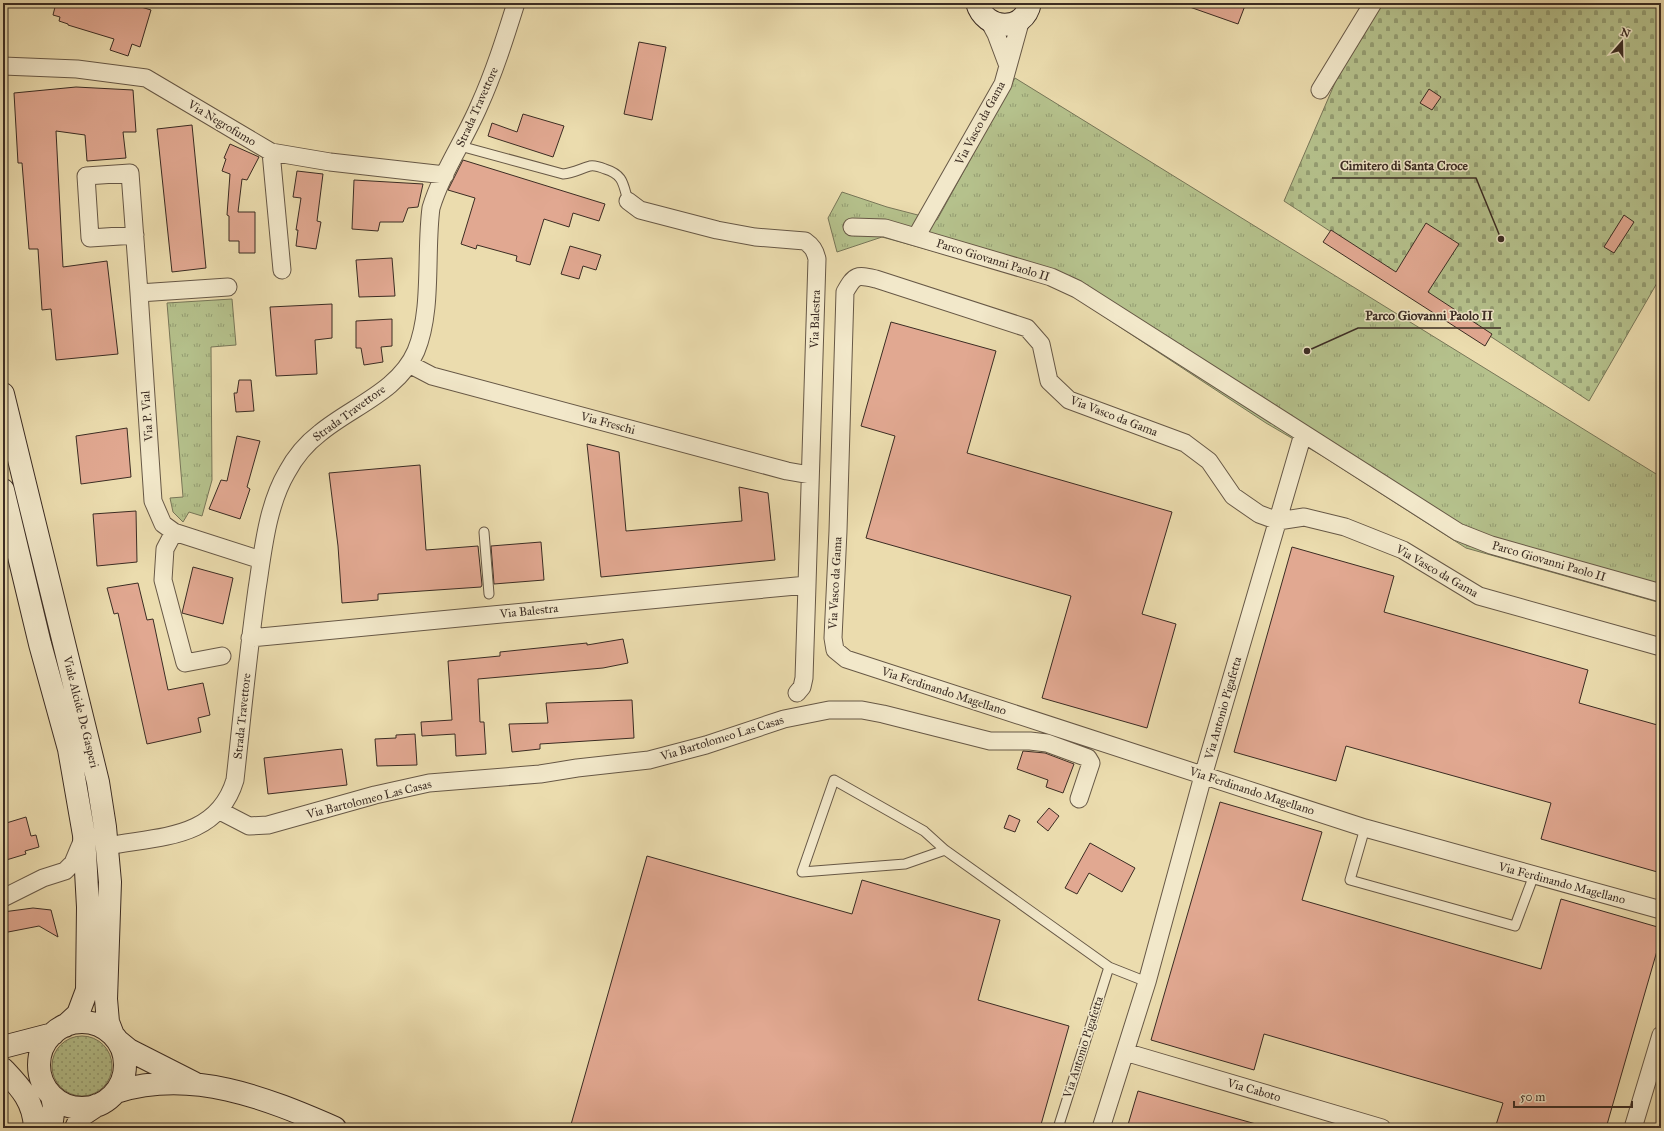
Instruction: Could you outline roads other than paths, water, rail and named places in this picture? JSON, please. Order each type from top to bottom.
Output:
[{"type":"main road","points":[[977,3],[983,16],[989,21],[1006,26],[1026,11]]},
{"type":"main road","name":"Viale Alcide De Gasperi","points":[[3,394],[92,756],[103,809],[110,882],[106,1005],[108,1022],[124,1054],[125,1067],[122,1080],[116,1092]]},
{"type":"main road","name":"Viale Alcide De Gasperi","points":[[3,490],[40,644],[69,749],[84,835],[88,907],[87,990],[78,1014],[46,1042],[41,1053],[41,1075],[54,1106],[51,1128]]},
{"type":"main road","points":[[3,1047],[87,1022],[101,1026],[129,1050],[195,1084]]},
{"type":"main road","points":[[3,1064],[21,1070],[49,1091],[60,1102],[78,1108],[97,1105]]},
{"type":"main road","points":[[3,1068],[24,1092],[35,1117],[35,1128]]},
{"type":"main road","points":[[76,1128],[82,1115],[107,1100],[116,1092],[136,1087],[195,1084],[232,1089],[274,1102],[336,1128]]},
{"type":"street","name":"Strada Travettore","points":[[107,846],[190,830],[203,824],[220,812],[232,792],[235,780],[250,638],[261,560],[276,498],[294,460],[320,432],[383,390],[409,364],[417,348],[424,326],[431,208],[436,191],[460,146],[497,62],[516,3]]},
{"type":"street","points":[[1320,90],[1373,3]]},
{"type":"street","name":"Via Vasco da Gama","points":[[916,237],[1003,84],[1026,11]]},
{"type":"street","name":"Via Vasco da Gama","points":[[989,21],[996,34],[1008,66]]},
{"type":"street","name":"Via Negrofumo","points":[[3,66],[77,69],[146,78],[270,152],[330,162],[445,175]]},
{"type":"street","points":[[270,152],[282,270]]},
{"type":"street","name":"Via Balestra","points":[[628,201],[640,210],[717,230],[755,237],[805,241],[811,245],[817,259],[804,678],[802,687],[797,693]]},
{"type":"street","name":"Parco Giovanni Paolo II","points":[[852,228],[885,228],[1052,277],[1077,289],[1442,522],[1475,540],[1661,593]]},
{"type":"street","name":"Via P. Vial","points":[[135,235],[153,500],[163,524],[174,532],[261,560]]},
{"type":"street","name":"Via Vasco da Gama","points":[[846,659],[835,650],[833,638],[838,530],[845,292],[853,279],[860,276],[876,279],[1027,328],[1041,344],[1049,381],[1069,400],[1185,443],[1209,461],[1233,496],[1259,514],[1278,521],[1304,517],[1345,527],[1403,550],[1479,596],[1661,647]]},
{"type":"street","points":[[139,293],[228,287]]},
{"type":"street","name":"Via Freschi","points":[[409,364],[432,376],[787,471],[810,475]]},
{"type":"street","name":"Via Antonio Pigafetta","points":[[1101,1128],[1147,982],[1203,776],[1303,434]]},
{"type":"street","points":[[174,532],[165,549],[163,580],[185,663],[222,656]]},
{"type":"street","name":"Via Balestra","points":[[250,638],[807,585]]},
{"type":"street","name":"Via Ferdinando Magellano","points":[[846,659],[1365,828],[1661,910]]},
{"type":"street","name":"Via Bartolomeo Las Casas","points":[[220,812],[248,826],[268,825],[375,795],[429,783],[540,774],[577,768],[649,760],[706,745],[784,719],[829,710],[847,709],[883,714],[990,741],[1030,741],[1047,743],[1088,758],[1091,763],[1079,799]]},
{"type":"street","points":[[3,898],[43,878],[66,871],[73,863],[79,852],[84,835]]},
{"type":"street","points":[[1633,1128],[1661,1035]]},
{"type":"street","name":"Via Caboto","points":[[1125,1052],[1344,1122],[1382,1128]]},
{"type":"lane","points":[[460,146],[563,174],[573,173],[591,166],[597,166],[615,172],[621,178],[628,201]]},
{"type":"lane","points":[[484,532],[489,594]]},
{"type":"lane","points":[[945,850],[905,864],[802,872],[834,780],[924,830],[945,850],[1109,967],[1147,982]]},
{"type":"lane","points":[[1365,828],[1350,880],[1514,926],[1534,875]]},
{"type":"lane","name":"Via Antonio Pigafetta","points":[[1058,1128],[1109,967]]},
{"type":"place","name":"Cimitero di Santa Croce","points":[[1501,239]]},
{"type":"place","name":"Parco Giovanni Paolo II","points":[[1307,351]]}]
